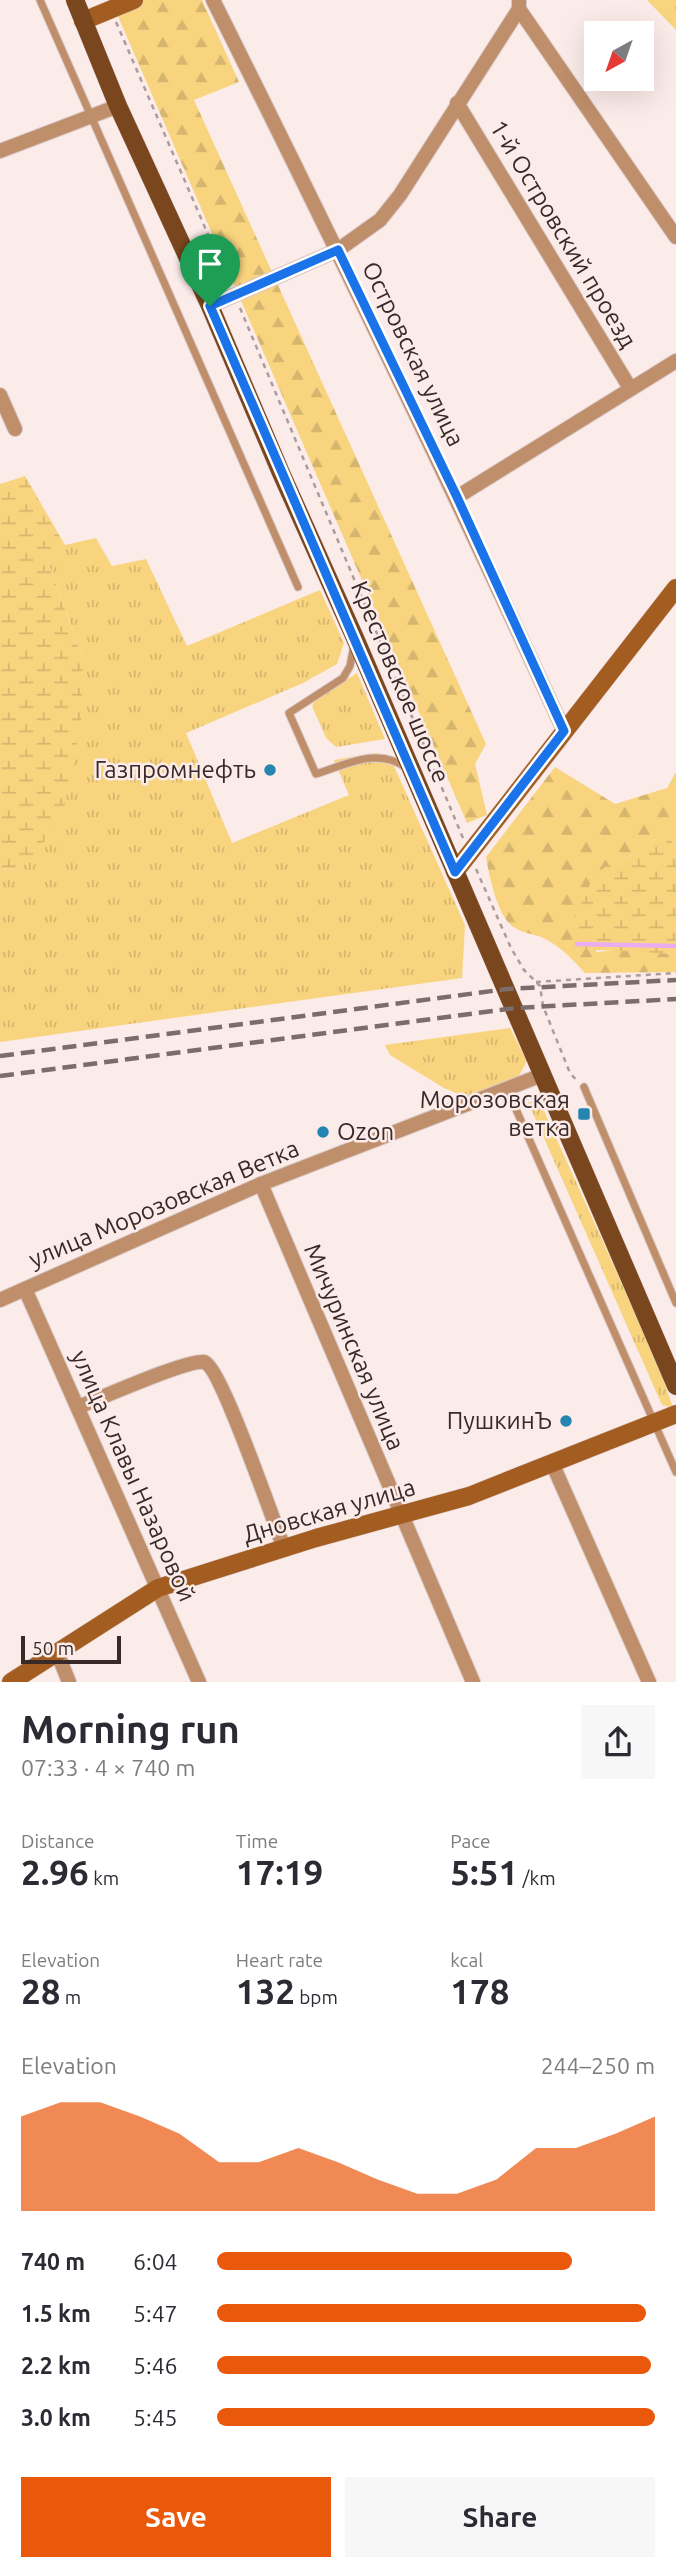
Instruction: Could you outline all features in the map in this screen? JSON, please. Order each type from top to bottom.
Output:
[{"type":"main road","name":"Крестовское шоссе","points":[[75,0],[118,106],[210,306],[355,638],[676,1386]]},
{"type":"street","points":[[83,21],[134,0]]},
{"type":"street","name":"Островская улица","points":[[213,0],[457,497],[564,731]]},
{"type":"street","points":[[210,306],[338,250],[380,220],[400,195],[519,5],[676,237]]},
{"type":"street","name":"1-й Островский проезд","points":[[457,103],[631,388]]},
{"type":"street","points":[[0,151],[118,106]]},
{"type":"street","points":[[457,497],[676,361]]},
{"type":"street","points":[[0,396],[15,429]]},
{"type":"street","points":[[455,872],[676,588]]},
{"type":"street","name":"улица Морозовская Ветка","points":[[0,1300],[261,1184],[542,1075]]},
{"type":"street","name":"Мичуринская улица","points":[[261,1184],[473,1682]]},
{"type":"street","name":"улица Клавы Назаровой","points":[[26,1289],[199,1682]]},
{"type":"street","points":[[78,1407],[178,1368],[200,1362],[207,1363],[216,1374],[228,1401],[284,1548]]},
{"type":"street","name":"Дновская улица","points":[[11,1682],[158,1588],[284,1548],[469,1496],[676,1414]]},
{"type":"street","points":[[552,1463],[649,1682]]},
{"type":"street","points":[[57,1652],[69,1682]]},
{"type":"lane","points":[[40,0],[298,587]]},
{"type":"lane","points":[[355,638],[350,666],[343,678],[289,713],[316,774],[374,757],[402,764],[414,775]]},
{"type":"lane","points":[[584,1087],[676,1303]]},
{"type":"lane","points":[[507,1089],[676,1472]]},
{"type":"path","points":[[110,9],[234,295],[469,853],[511,948],[524,970],[540,986],[543,1006],[570,1073],[584,1087]]},
{"type":"path","points":[[536,982],[676,973]]},
{"type":"green space","points":[[111,0],[202,0],[239,82],[194,100],[486,744],[475,764],[487,815],[467,823]]},
{"type":"green space","points":[[647,0],[676,0],[676,30]]},
{"type":"green space","points":[[25,476],[65,545],[48,562],[83,659],[81,723],[62,820],[21,869],[0,870],[0,484]]},
{"type":"green space","points":[[96,538],[112,566],[146,559],[187,646],[320,590],[344,643],[337,664],[303,683],[186,733],[232,843],[349,795],[334,760],[374,753],[389,755],[465,925],[462,978],[0,1042],[0,870],[21,869],[83,659],[48,562],[65,545]]},
{"type":"green space","points":[[357,673],[385,739],[336,747],[326,738],[312,706],[315,700]]},
{"type":"green space","points":[[555,767],[615,804],[667,788],[676,772],[676,845],[669,839],[656,839],[641,851],[604,868],[596,952],[621,950],[676,954],[676,972],[585,973],[554,944],[513,927],[504,917],[494,892],[486,857]]},
{"type":"green space","points":[[656,839],[669,839],[676,845],[676,954],[577,949],[573,919],[594,876],[604,868],[641,851]]},
{"type":"green space","points":[[510,1028],[527,1061],[516,1081],[470,1099],[444,1088],[390,1055],[385,1045]]},
{"type":"green space","points":[[528,1102],[540,1102],[658,1364],[673,1408],[662,1405]]},
{"type":"waterway","points":[[577,944],[676,946]]},
{"type":"railway","points":[[0,1056],[507,989],[676,980]]},
{"type":"railway","points":[[0,1076],[515,1008],[676,999]]},
{"type":"place","name":"Газпромнефть","points":[[270,770]]},
{"type":"place","name":"Морозовская ветка","points":[[584,1114]]},
{"type":"place","name":"Ozon","points":[[323,1132]]},
{"type":"place","name":"ПушкинЪ","points":[[566,1421]]},
{"type":"route","points":[[338,250],[457,497],[564,731],[455,872],[355,638],[210,306],[338,250]]}]
